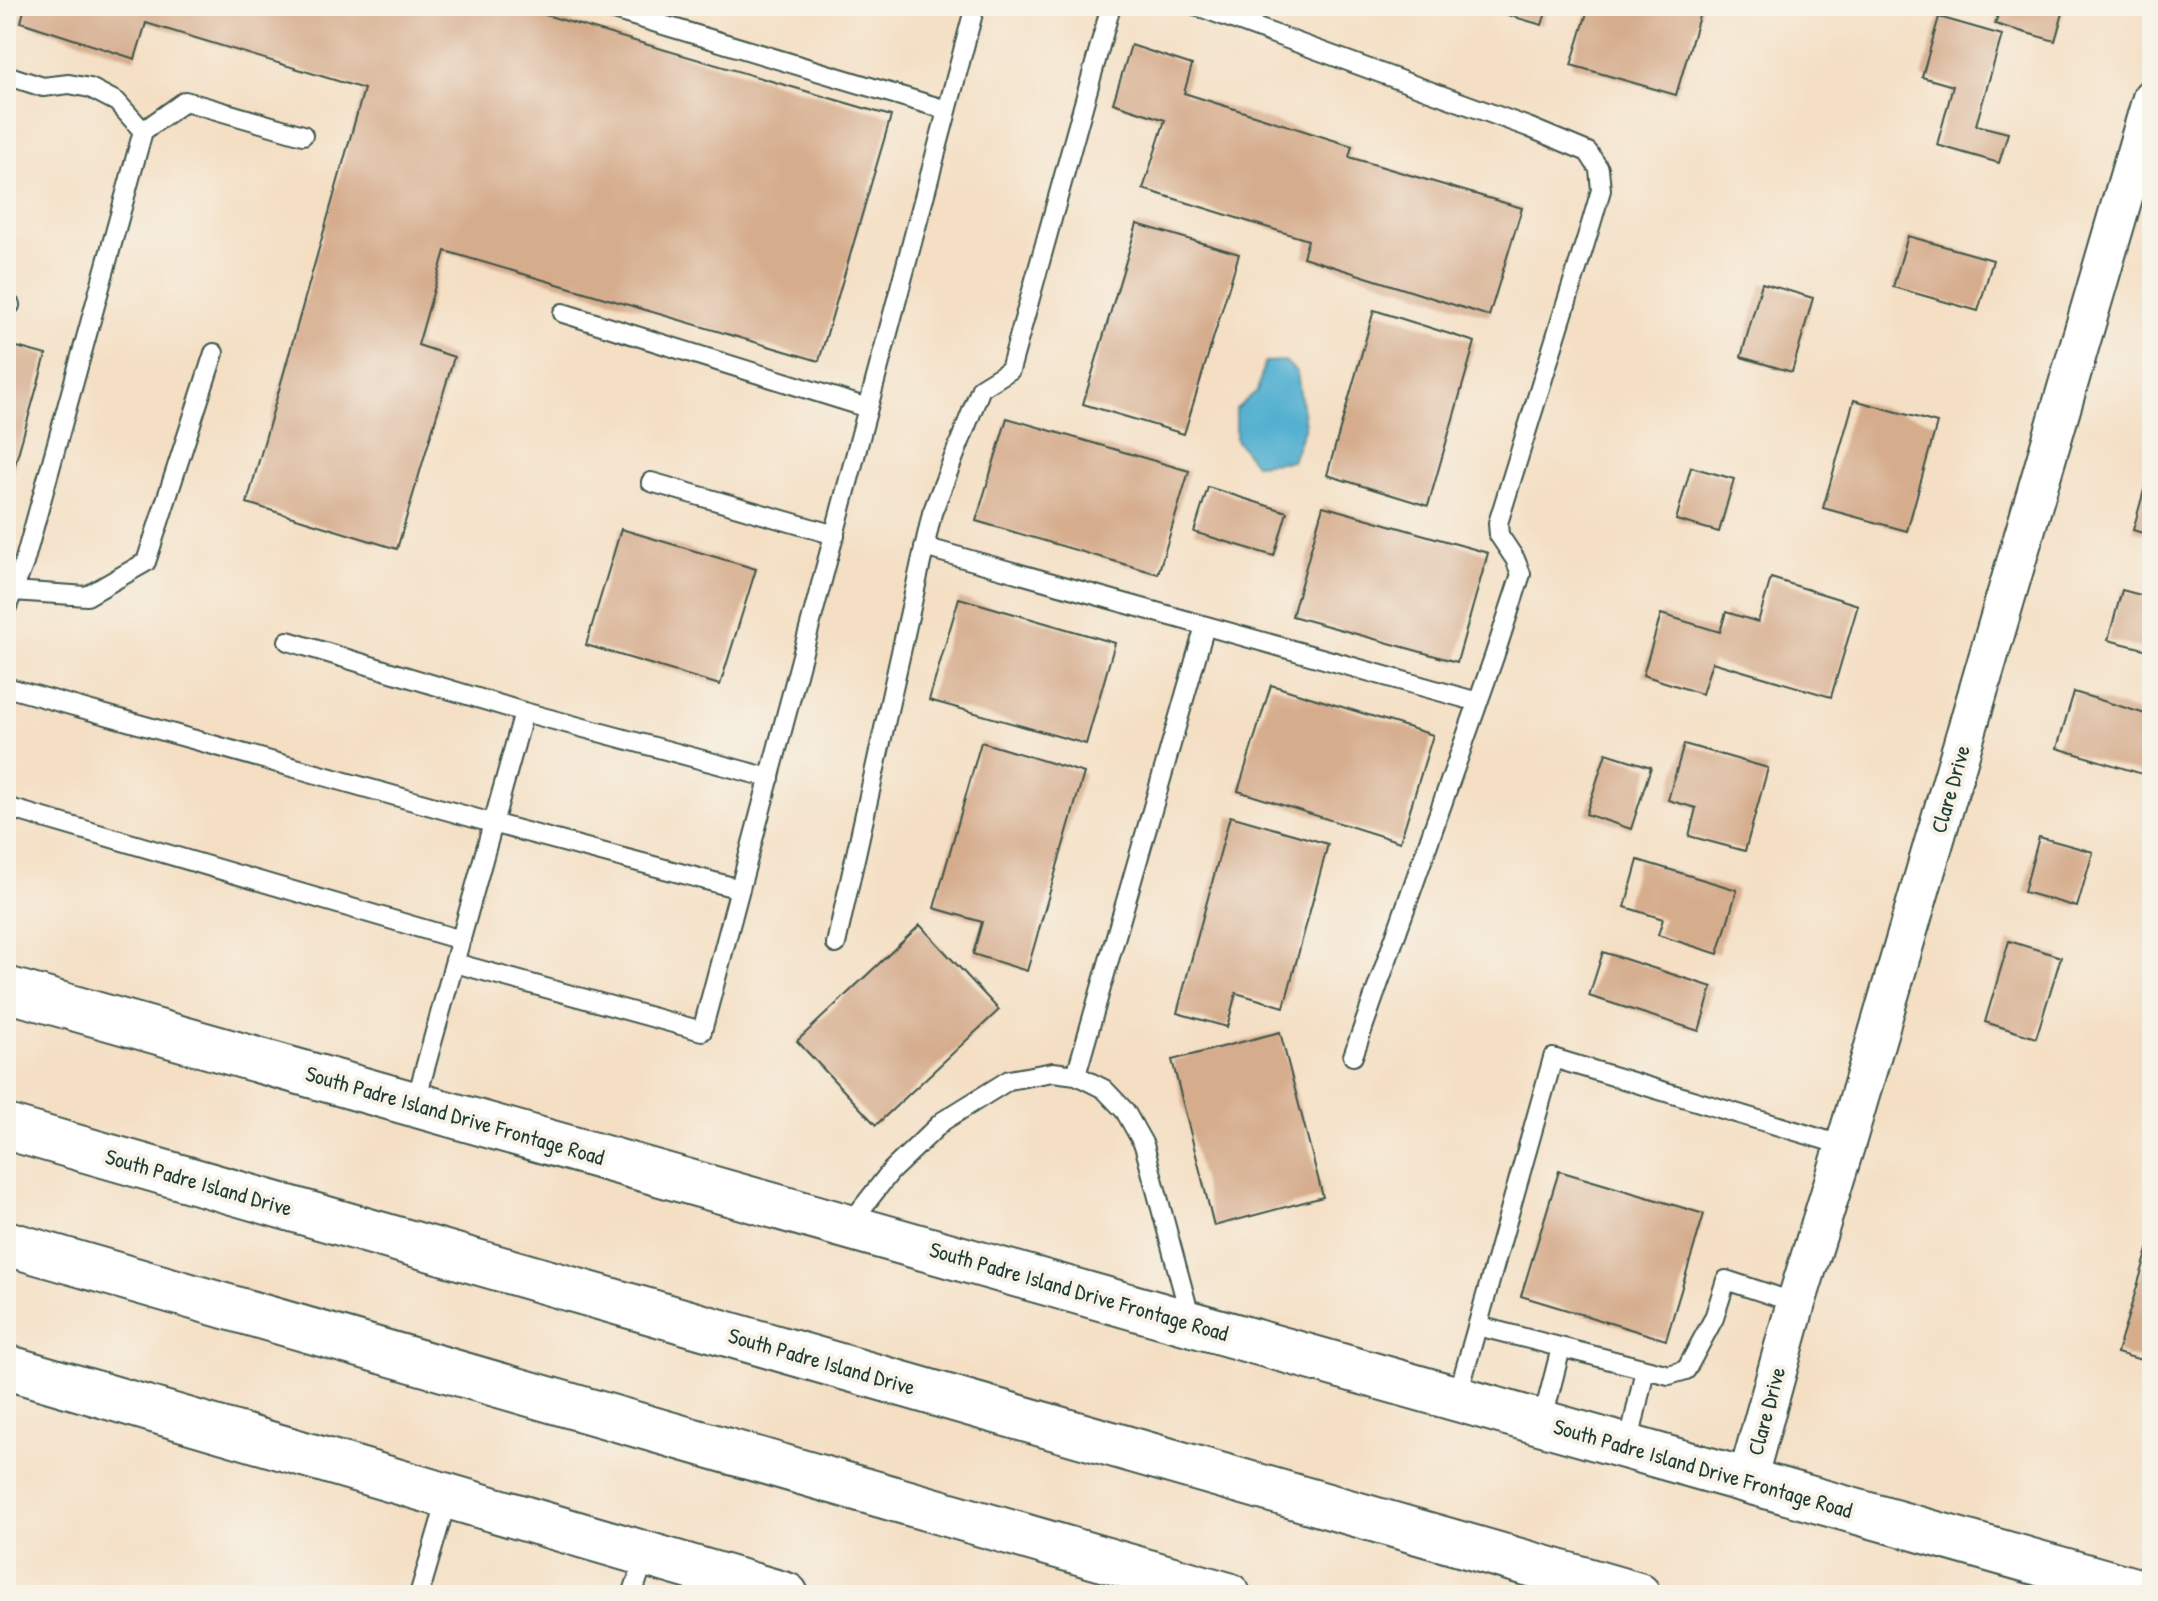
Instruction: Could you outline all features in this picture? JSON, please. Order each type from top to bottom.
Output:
[{"type":"main road","name":"South Padre Island Drive Frontage Road","points":[[6,989],[2152,1595]]},
{"type":"main road","name":"South Padre Island Drive","points":[[6,1127],[1638,1595]]},
{"type":"main road","points":[[6,1243],[1228,1595]]},
{"type":"main road","points":[[6,1367],[786,1595]]},
{"type":"street","name":"Clare Drive","points":[[1747,1480],[1796,1303],[1845,1146],[2152,98]]},
{"type":"lane","points":[[600,6],[947,110]]},
{"type":"lane","points":[[455,963],[702,1031],[975,6]]},
{"type":"lane","points":[[836,944],[932,513],[981,388],[1010,370],[1111,6]]},
{"type":"lane","points":[[1197,6],[1528,127],[1588,152],[1599,169],[1601,190],[1498,523],[1499,535],[1521,574],[1353,1056]]},
{"type":"lane","points":[[6,75],[43,87],[69,84],[90,88],[117,102],[143,131]]},
{"type":"lane","points":[[6,609],[24,563],[143,131],[185,101],[303,135]]},
{"type":"lane","points":[[563,313],[868,408]]},
{"type":"lane","points":[[13,591],[87,596],[146,562],[214,353]]},
{"type":"lane","points":[[651,482],[835,535]]},
{"type":"lane","points":[[924,547],[1478,702]]},
{"type":"lane","points":[[6,557],[24,563]]},
{"type":"lane","points":[[1076,1075],[1205,626]]},
{"type":"lane","points":[[288,641],[524,712],[770,778]]},
{"type":"lane","points":[[6,687],[740,889]]},
{"type":"lane","points":[[415,1104],[524,712]]},
{"type":"lane","points":[[6,807],[461,940]]},
{"type":"lane","points":[[1457,1398],[1553,1058],[1845,1146]]},
{"type":"lane","points":[[848,1226],[891,1171],[943,1121],[1009,1080],[1053,1072],[1076,1075],[1104,1089],[1125,1111],[1144,1145],[1192,1323]]},
{"type":"lane","points":[[1478,1326],[1669,1375],[1686,1370],[1714,1318],[1726,1280],[1796,1303]]},
{"type":"lane","points":[[1542,1422],[1561,1348]]},
{"type":"lane","points":[[1628,1447],[1645,1369]]},
{"type":"lane","points":[[419,1595],[448,1496]]},
{"type":"lane","points":[[632,1595],[646,1554]]},
{"type":"water","points":[[1285,361],[1297,373],[1305,426],[1292,461],[1255,464],[1236,440],[1236,409],[1257,391],[1265,362]]},
{"type":"building","points":[[25,6],[515,6],[891,116],[819,361],[445,251],[418,345],[454,357],[397,549],[247,503],[364,89],[146,23],[135,59],[21,22]]},
{"type":"building","points":[[1477,6],[1548,6],[1542,25]]},
{"type":"building","points":[[1589,6],[1702,6],[1676,95],[1571,65]]},
{"type":"building","points":[[2001,6],[2065,6],[2055,41],[1995,24]]},
{"type":"building","points":[[1939,17],[2002,35],[1976,125],[2008,133],[1999,163],[1937,145],[1953,86],[1922,77]]},
{"type":"building","points":[[1131,45],[1192,65],[1184,93],[1352,146],[1349,157],[1522,208],[1489,316],[1303,257],[1308,240],[1143,189],[1165,120],[1113,103]]},
{"type":"building","points":[[1137,224],[1239,254],[1184,434],[1083,404]]},
{"type":"building","points":[[1908,236],[1993,260],[1978,311],[1893,287]]},
{"type":"building","points":[[1762,283],[1813,298],[1792,372],[1741,357]]},
{"type":"building","points":[[1374,310],[1475,342],[1428,506],[1327,475]]},
{"type":"building","points":[[6,344],[46,355],[11,479],[6,477]]},
{"type":"building","points":[[1854,400],[1937,423],[1907,531],[1823,508]]},
{"type":"building","points":[[1007,418],[1189,471],[1158,574],[976,521]]},
{"type":"building","points":[[2152,465],[2152,536],[2133,530]]},
{"type":"building","points":[[1691,467],[1734,479],[1719,532],[1676,520]]},
{"type":"building","points":[[1208,487],[1287,512],[1274,556],[1194,532]]},
{"type":"building","points":[[1323,506],[1488,553],[1457,662],[1292,616]]},
{"type":"building","points":[[621,529],[756,569],[720,685],[586,645]]},
{"type":"building","points":[[1771,578],[1858,605],[1831,697],[1712,662],[1702,694],[1643,675],[1661,614],[1720,632],[1726,612],[1758,622]]},
{"type":"building","points":[[2122,590],[2152,598],[2152,651],[2108,640]]},
{"type":"building","points":[[959,598],[1115,643],[1086,744],[929,700]]},
{"type":"building","points":[[1271,685],[1433,735],[1400,842],[1238,791]]},
{"type":"building","points":[[2074,692],[2152,716],[2152,777],[2057,748]]},
{"type":"building","points":[[981,742],[1084,773],[1027,971],[973,954],[982,922],[934,908]]},
{"type":"building","points":[[1684,744],[1768,768],[1745,851],[1689,836],[1696,808],[1668,800]]},
{"type":"building","points":[[1606,753],[1651,767],[1631,829],[1586,814]]},
{"type":"building","points":[[1230,816],[1328,844],[1284,1007],[1236,993],[1227,1027],[1177,1013]]},
{"type":"building","points":[[2039,837],[2093,852],[2077,907],[2024,892]]},
{"type":"building","points":[[1638,860],[1737,890],[1718,954],[1658,935],[1663,919],[1625,907]]},
{"type":"building","points":[[920,925],[999,1010],[876,1125],[797,1041]]},
{"type":"building","points":[[2009,941],[2061,957],[2036,1038],[1985,1022]]},
{"type":"building","points":[[1603,952],[1712,987],[1699,1031],[1589,996]]},
{"type":"building","points":[[1280,1032],[1323,1197],[1214,1226],[1172,1060]]},
{"type":"building","points":[[1559,1171],[1704,1214],[1666,1340],[1521,1296]]},
{"type":"building","points":[[2152,1240],[2152,1363],[2117,1353]]}]
